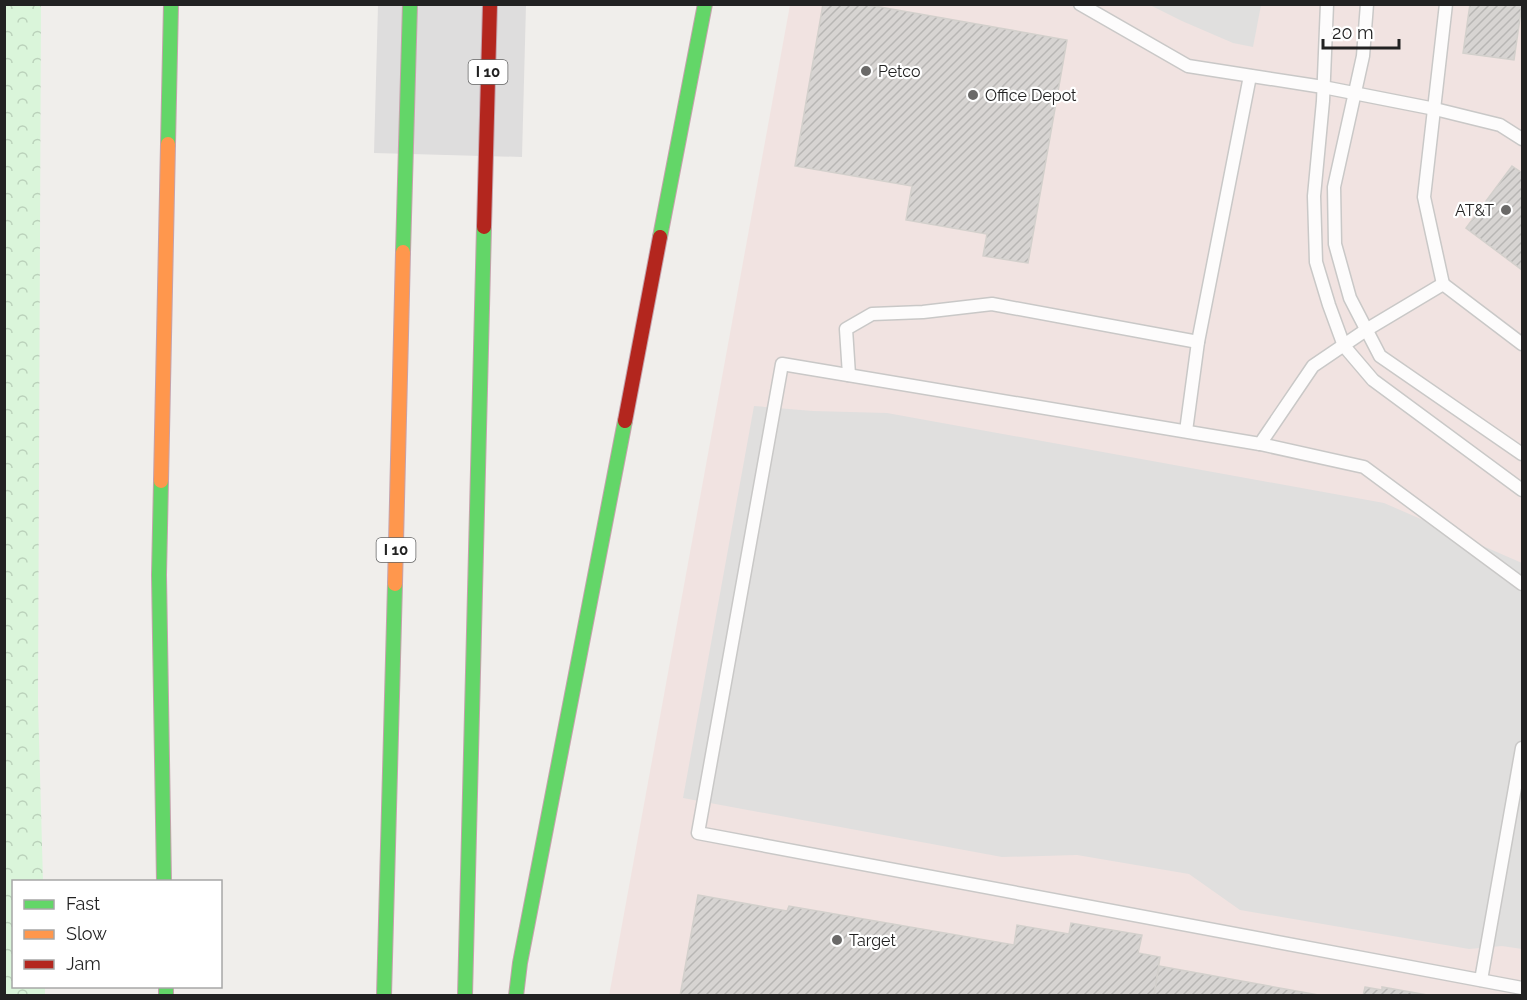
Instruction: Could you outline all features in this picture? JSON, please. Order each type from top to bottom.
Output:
[{"type":"highway","points":[[164,880],[159,575],[171,4]]},
{"type":"highway","name":"I 10","points":[[384,996],[410,4]]},
{"type":"highway","name":"I 10","points":[[465,996],[490,4]]},
{"type":"highway","points":[[516,996],[522,952],[705,4]]},
{"type":"lane","points":[[1080,4],[1188,66],[1323,87],[1435,109],[1500,125],[1522,139]]},
{"type":"lane","points":[[1327,4],[1314,196],[1316,262],[1344,346],[1373,380],[1522,490]]},
{"type":"lane","points":[[1367,4],[1363,56],[1334,187],[1335,244],[1350,298],[1380,356],[1522,454]]},
{"type":"lane","points":[[1446,4],[1424,197],[1443,284],[1522,344]]},
{"type":"lane","points":[[1186,432],[1198,342],[1250,76]]},
{"type":"lane","points":[[1260,444],[1313,366],[1366,330],[1443,284]]},
{"type":"lane","points":[[849,375],[846,329],[872,314],[923,312],[992,304],[1198,342]]},
{"type":"lane","points":[[1522,584],[1364,467],[1260,444],[782,364],[698,833],[1522,988]]},
{"type":"lane","points":[[1481,980],[1522,748]]},
{"type":"shaded area","points":[[790,5],[1522,5],[1522,995],[609,996]]},
{"type":"shaded area","points":[[1150,5],[1261,5],[1253,47],[1233,43]]},
{"type":"shaded area","points":[[754,406],[813,411],[887,413],[1384,503],[1522,563],[1522,949],[1502,946],[1469,949],[1240,910],[1189,874],[1077,855],[1002,857],[683,798]]},
{"type":"green space","points":[[4,5],[41,5],[38,703],[43,880],[12,880],[12,988],[45,988],[45,995],[5,996]]},
{"type":"pier","points":[[378,5],[526,5],[522,157],[374,153]]},
{"type":"building","points":[[823,4],[863,4],[1067,40],[1028,263],[983,256],[987,234],[906,220],[912,186],[795,166]]},
{"type":"building","points":[[1470,4],[1522,4],[1514,60],[1463,53]]},
{"type":"building","points":[[1512,166],[1522,173],[1522,270],[1466,228]]},
{"type":"building","name":"Target","points":[[698,895],[787,911],[789,906],[1014,945],[1017,925],[1069,934],[1071,923],[1142,935],[1138,953],[1160,957],[1154,996],[680,996]]},
{"type":"building","points":[[1159,966],[1324,996],[1154,996]]},
{"type":"building","points":[[1365,987],[1382,990],[1382,987],[1433,996],[1363,996]]},
{"type":"traffic: fast","points":[[168,144],[171,4]]},
{"type":"traffic: fast","points":[[403,252],[410,4]]},
{"type":"traffic: fast","points":[[660,237],[705,4]]},
{"type":"traffic: fast","points":[[465,996],[484,227]]},
{"type":"traffic: fast","points":[[516,996],[520,963],[625,421]]},
{"type":"traffic: fast","points":[[161,481],[159,575],[164,880]]},
{"type":"traffic: fast","points":[[384,996],[395,584]]},
{"type":"traffic: fast","points":[[166,988],[166,996]]},
{"type":"traffic: slow","points":[[161,481],[168,144]]},
{"type":"traffic: slow","points":[[395,584],[403,252]]},
{"type":"traffic: jam","points":[[484,227],[490,4]]},
{"type":"traffic: jam","points":[[625,421],[660,237]]},
{"type":"place","name":"Petco","points":[[866,71]]},
{"type":"place","name":"Office Depot","points":[[973,95]]},
{"type":"place","name":"AT&T","points":[[1506,210]]},
{"type":"place","name":"Target","points":[[837,940]]}]
